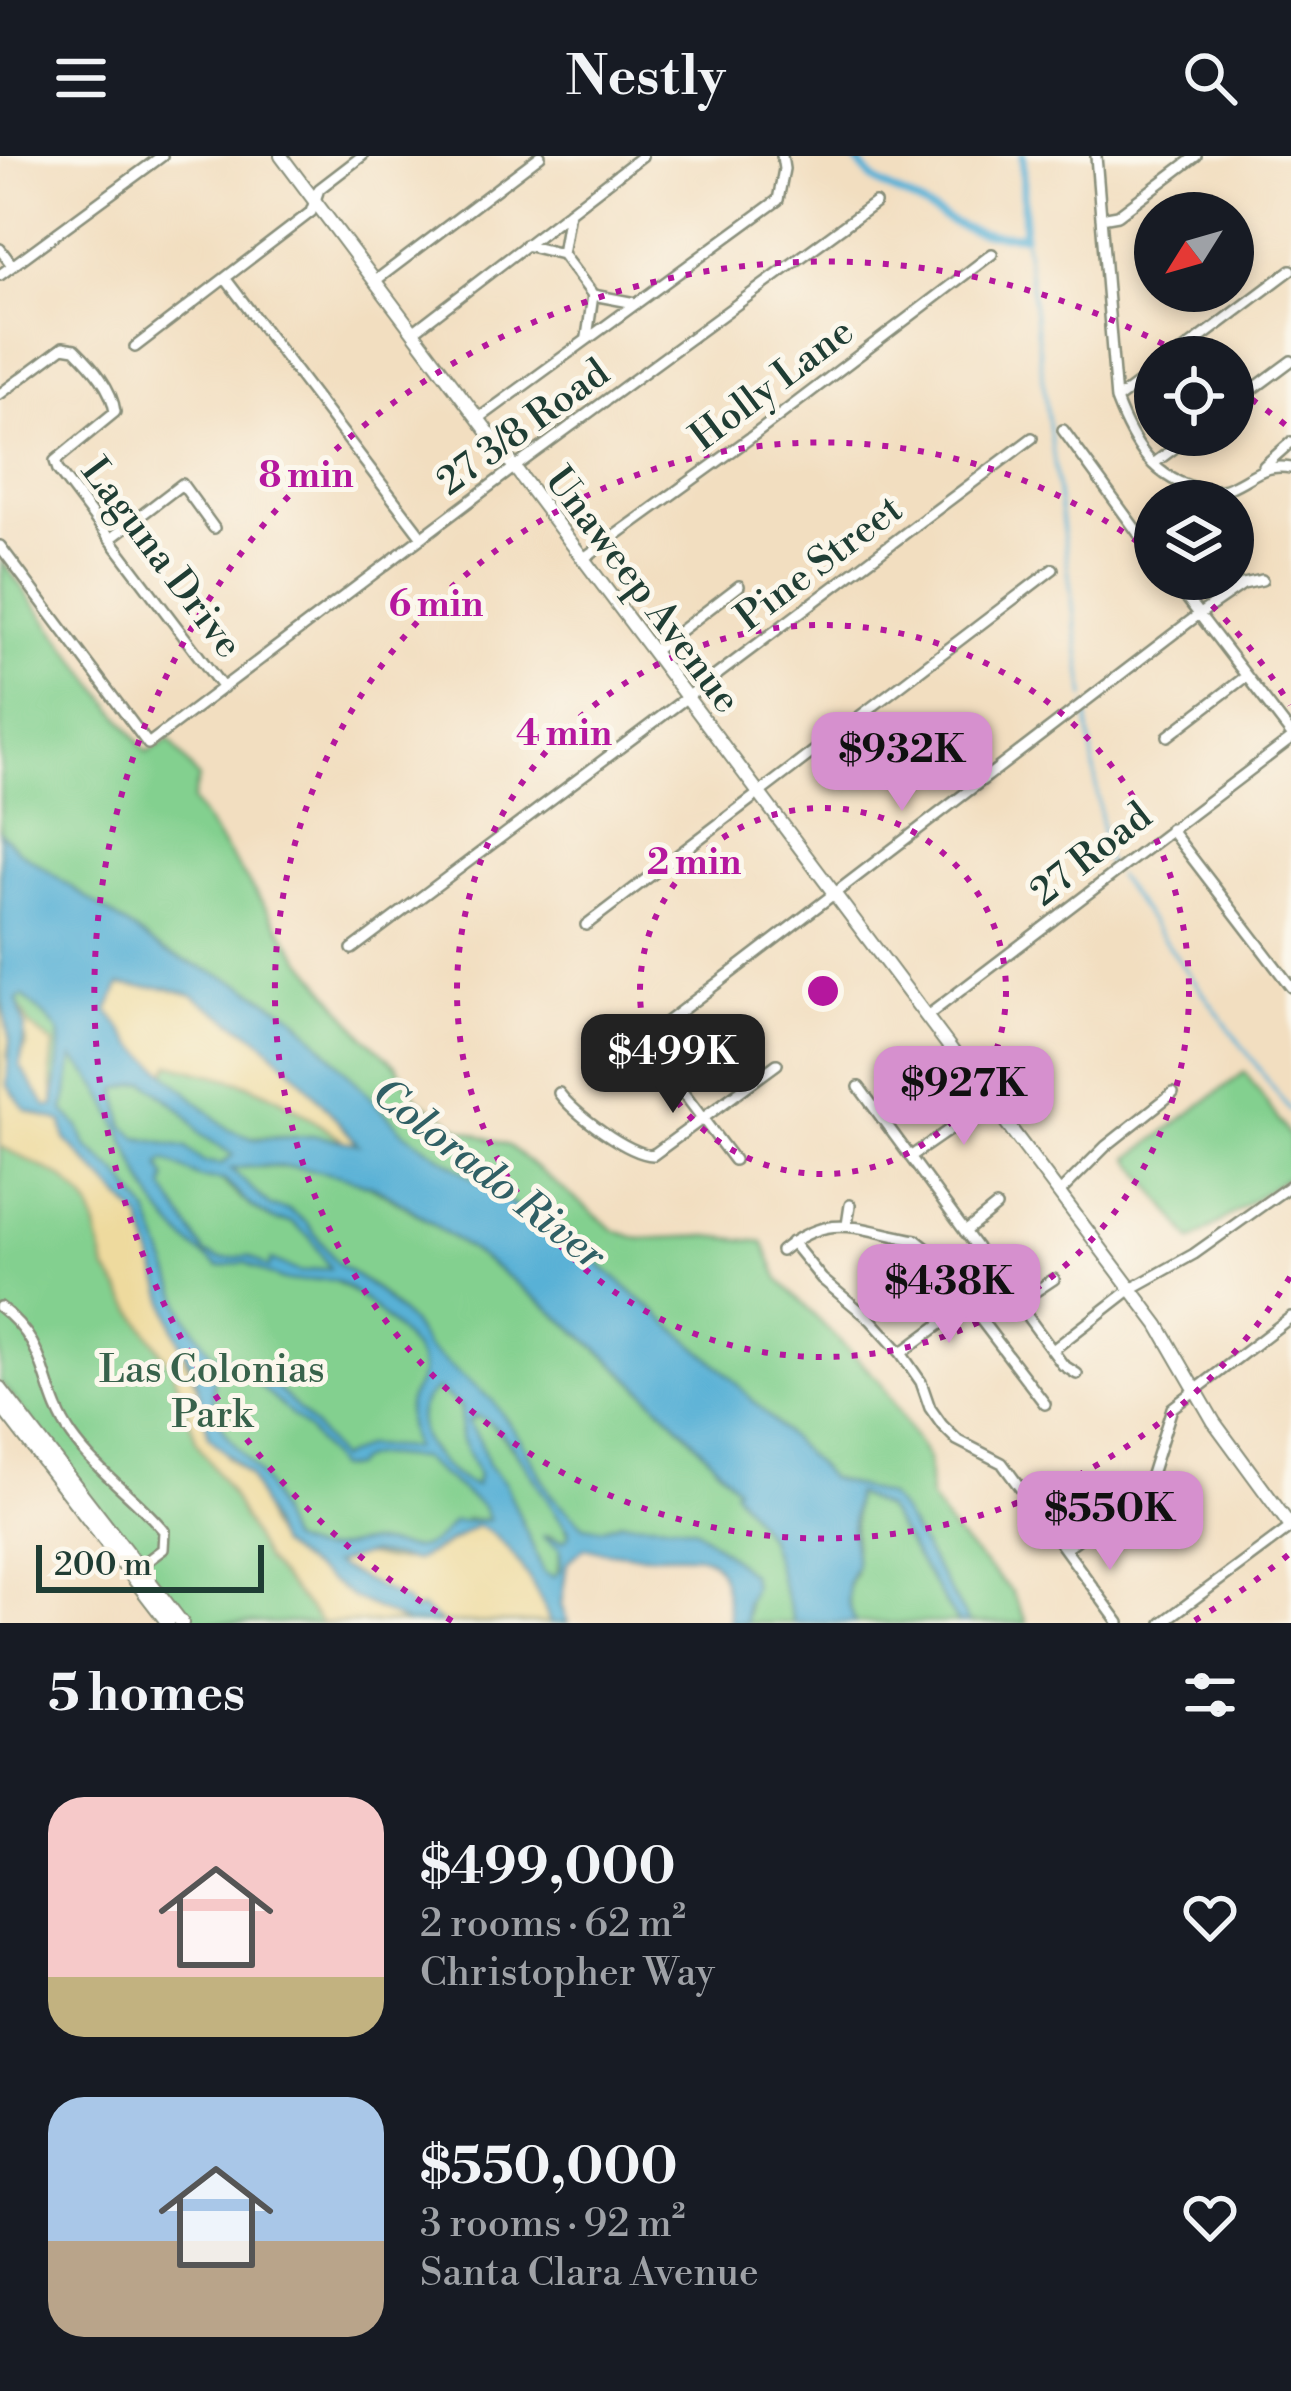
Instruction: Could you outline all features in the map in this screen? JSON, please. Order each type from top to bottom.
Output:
[{"type":"main road","name":"Unaweep Avenue","points":[[281,156],[1131,1289],[1178,1354],[1214,1422],[1291,1527]]},
{"type":"main road","points":[[0,1388],[182,1623]]},
{"type":"main road","points":[[0,1405],[168,1623]]},
{"type":"street","points":[[0,274],[162,156]]},
{"type":"street","points":[[135,347],[311,212],[319,189],[362,156]]},
{"type":"street","points":[[375,281],[540,156]]},
{"type":"street","points":[[413,332],[642,156]]},
{"type":"street","points":[[478,419],[778,200],[782,156]]},
{"type":"street","points":[[1096,156],[1116,400],[1130,437],[1162,474],[1190,487],[1219,491],[1262,468],[1291,442]]},
{"type":"street","points":[[1101,218],[1118,215],[1196,156]]},
{"type":"street","name":"27 3/8 Road","points":[[0,546],[148,744],[514,466],[875,203]]},
{"type":"street","points":[[562,254],[570,210]]},
{"type":"street","points":[[525,245],[562,254],[593,295],[634,303]]},
{"type":"street","points":[[0,249],[12,265]]},
{"type":"street","name":"Holly Lane","points":[[584,558],[992,254]]},
{"type":"street","points":[[1203,336],[1291,270]]},
{"type":"street","points":[[225,278],[422,537]]},
{"type":"street","points":[[586,339],[593,295]]},
{"type":"street","name":"Laguna Drive","points":[[0,394],[63,347],[75,349],[90,365],[116,412],[55,461],[223,688]]},
{"type":"street","points":[[1254,388],[1291,361]]},
{"type":"street","points":[[1116,400],[1134,387]]},
{"type":"street","points":[[1063,430],[1134,527]]},
{"type":"street","name":"Pine Street","points":[[352,949],[1032,438]]},
{"type":"street","points":[[1153,464],[1164,456]]},
{"type":"street","points":[[1262,468],[1291,468]]},
{"type":"street","points":[[110,539],[182,484],[214,527]]},
{"type":"street","points":[[586,926],[1052,569]]},
{"type":"street","points":[[734,1160],[642,1045],[647,1037],[1198,615],[1243,584],[1262,580]]},
{"type":"street","points":[[654,651],[739,586]]},
{"type":"street","points":[[1187,600],[1291,736]]},
{"type":"street","points":[[1168,736],[1245,677]]},
{"type":"street","name":"27 Road","points":[[927,1016],[1291,736]]},
{"type":"street","points":[[1170,829],[1291,987]]},
{"type":"street","points":[[559,1093],[576,1111],[646,1156],[662,1151],[777,1064]]},
{"type":"street","points":[[859,1087],[1064,1365],[1077,1374]]},
{"type":"street","points":[[1059,1192],[1106,1146],[1173,1093]]},
{"type":"street","points":[[910,1157],[991,1102]]},
{"type":"street","points":[[1054,1349],[1131,1289],[1194,1254],[1291,1185]]},
{"type":"street","points":[[847,1226],[850,1204]]},
{"type":"street","points":[[965,1232],[996,1208]]},
{"type":"street","points":[[781,1251],[828,1224],[916,1240],[1045,1404]]},
{"type":"street","points":[[792,1242],[823,1280],[872,1320],[901,1353],[942,1425],[957,1440],[1001,1463],[1119,1623]]},
{"type":"street","points":[[1018,1303],[1054,1279]]},
{"type":"street","points":[[901,1353],[969,1303]]},
{"type":"street","points":[[0,1307],[29,1334],[59,1416],[73,1438],[164,1531],[163,1549],[140,1567]]},
{"type":"street","points":[[1064,1550],[1147,1487],[1172,1408],[1291,1317]]},
{"type":"street","points":[[1162,1623],[1291,1527]]},
{"type":"green space","points":[[2,561],[147,753],[169,739],[199,779],[192,801],[297,953],[364,1036],[396,1065],[417,1099],[460,1128],[509,1146],[615,1231],[640,1239],[708,1236],[763,1242],[779,1280],[880,1382],[928,1459],[930,1498],[953,1532],[1012,1592],[1027,1623],[969,1623],[887,1496],[829,1478],[719,1366],[593,1259],[402,1131],[295,1017],[243,985],[165,952],[19,851],[0,832]]},
{"type":"green space","name":"Las Colonias Park","points":[[0,966],[184,1112],[200,1134],[234,1155],[222,1164],[211,1163],[229,1188],[266,1216],[305,1232],[331,1268],[325,1271],[330,1280],[367,1303],[409,1343],[422,1365],[421,1380],[409,1401],[425,1462],[484,1507],[489,1520],[467,1519],[549,1623],[187,1623],[0,1382]]},
{"type":"green space","points":[[171,1063],[259,1089],[345,1142],[316,1136],[245,1138],[229,1130],[165,1073]]},
{"type":"green space","points":[[1245,1072],[1291,1138],[1291,1174],[1192,1241],[1130,1158]]},
{"type":"green space","points":[[230,1170],[321,1171],[376,1190],[485,1261],[562,1319],[635,1383],[737,1488],[768,1538],[794,1623],[746,1623],[750,1574],[696,1529],[622,1522],[601,1529],[584,1527],[551,1495],[522,1442],[471,1384],[427,1348],[411,1323],[376,1289],[337,1263],[307,1223],[289,1210],[270,1206]]},
{"type":"green space","points":[[437,1389],[461,1407],[461,1438],[478,1474],[476,1486],[437,1458],[421,1430],[425,1401]]},
{"type":"green space","points":[[479,1416],[516,1453],[565,1525],[569,1536],[564,1541],[547,1535],[560,1549],[557,1575],[548,1578],[544,1573],[505,1483],[488,1465],[468,1422]]},
{"type":"green space","points":[[854,1493],[886,1509],[958,1623],[855,1623],[848,1592],[855,1573]]},
{"type":"sand","points":[[119,985],[168,988],[192,995],[258,1038],[299,1076],[358,1144],[345,1142],[285,1102],[246,1084],[171,1064],[165,1073],[133,1044],[108,1011]]},
{"type":"sand","points":[[0,994],[10,1041],[7,1056],[26,1110],[62,1122],[65,1139],[141,1219],[186,1360],[227,1457],[249,1475],[260,1493],[267,1525],[278,1544],[352,1597],[407,1623],[322,1623],[266,1561],[197,1443],[173,1370],[106,1269],[91,1209],[63,1178],[0,1146]]},
{"type":"sand","points":[[16,1000],[30,1026],[54,1044],[55,1107],[46,1107],[19,1065],[26,1044]]},
{"type":"sand","points":[[476,1526],[511,1552],[550,1623],[442,1623],[332,1565],[355,1556],[416,1558]]},
{"type":"water","points":[[0,832],[19,851],[165,952],[243,985],[295,1017],[402,1131],[593,1259],[719,1366],[829,1478],[887,1496],[901,1511],[969,1623],[958,1623],[886,1509],[855,1493],[856,1564],[848,1583],[848,1601],[855,1623],[794,1623],[768,1538],[736,1487],[670,1416],[563,1319],[376,1188],[305,1169],[231,1169],[270,1206],[289,1210],[307,1223],[337,1263],[375,1289],[411,1323],[427,1348],[492,1400],[551,1495],[584,1526],[601,1529],[622,1522],[696,1529],[750,1574],[753,1586],[746,1623],[730,1623],[722,1578],[709,1559],[584,1548],[567,1563],[561,1605],[568,1623],[550,1623],[539,1596],[510,1552],[476,1526],[415,1561],[371,1553],[333,1564],[442,1623],[407,1623],[352,1597],[278,1545],[249,1475],[209,1437],[195,1374],[174,1329],[141,1219],[65,1139],[62,1122],[26,1110],[7,1085],[10,1041],[0,994]],"holes":[[[119,985],[168,988],[192,995],[258,1038],[299,1076],[358,1144],[316,1136],[254,1139],[229,1130],[133,1044],[108,1011]],[[23,996],[60,1036],[54,1106],[46,1106],[20,1066],[25,1027],[17,1000]],[[73,1058],[98,1087],[154,1201],[198,1251],[219,1267],[245,1262],[288,1281],[335,1281],[385,1318],[410,1345],[421,1366],[408,1407],[413,1448],[365,1446],[338,1459],[316,1428],[264,1379],[246,1366],[212,1355],[185,1314],[148,1212],[120,1175],[86,1146],[79,1127],[64,1111]],[[146,1082],[184,1112],[200,1134],[233,1155],[222,1164],[203,1162],[187,1148],[138,1138],[124,1126],[117,1089]],[[165,1160],[201,1178],[224,1180],[251,1206],[274,1220],[291,1222],[310,1237],[330,1268],[300,1272],[271,1260],[269,1268],[249,1256],[222,1259],[206,1254],[164,1188],[160,1165]],[[226,1367],[242,1370],[309,1431],[337,1468],[352,1467],[374,1456],[420,1458],[483,1507],[489,1520],[452,1522],[421,1547],[364,1543],[319,1550],[289,1541],[263,1480],[219,1421],[214,1373]],[[437,1389],[461,1407],[461,1438],[478,1474],[476,1486],[437,1459],[421,1430],[420,1415]],[[475,1416],[501,1433],[568,1529],[569,1536],[563,1541],[542,1536],[560,1549],[561,1569],[554,1577],[544,1573],[505,1483],[488,1465],[468,1422]]]},
{"type":"waterway","points":[[853,156],[881,185],[961,226],[1024,235],[1023,156]]},
{"type":"waterway","points":[[1024,235],[1085,697]]},
{"type":"waterway","points":[[1086,706],[1106,861],[1112,868]]},
{"type":"waterway","points":[[1117,876],[1291,1112]]},
{"type":"water label","name":"Colorado River","points":[[490,1173]]}]
